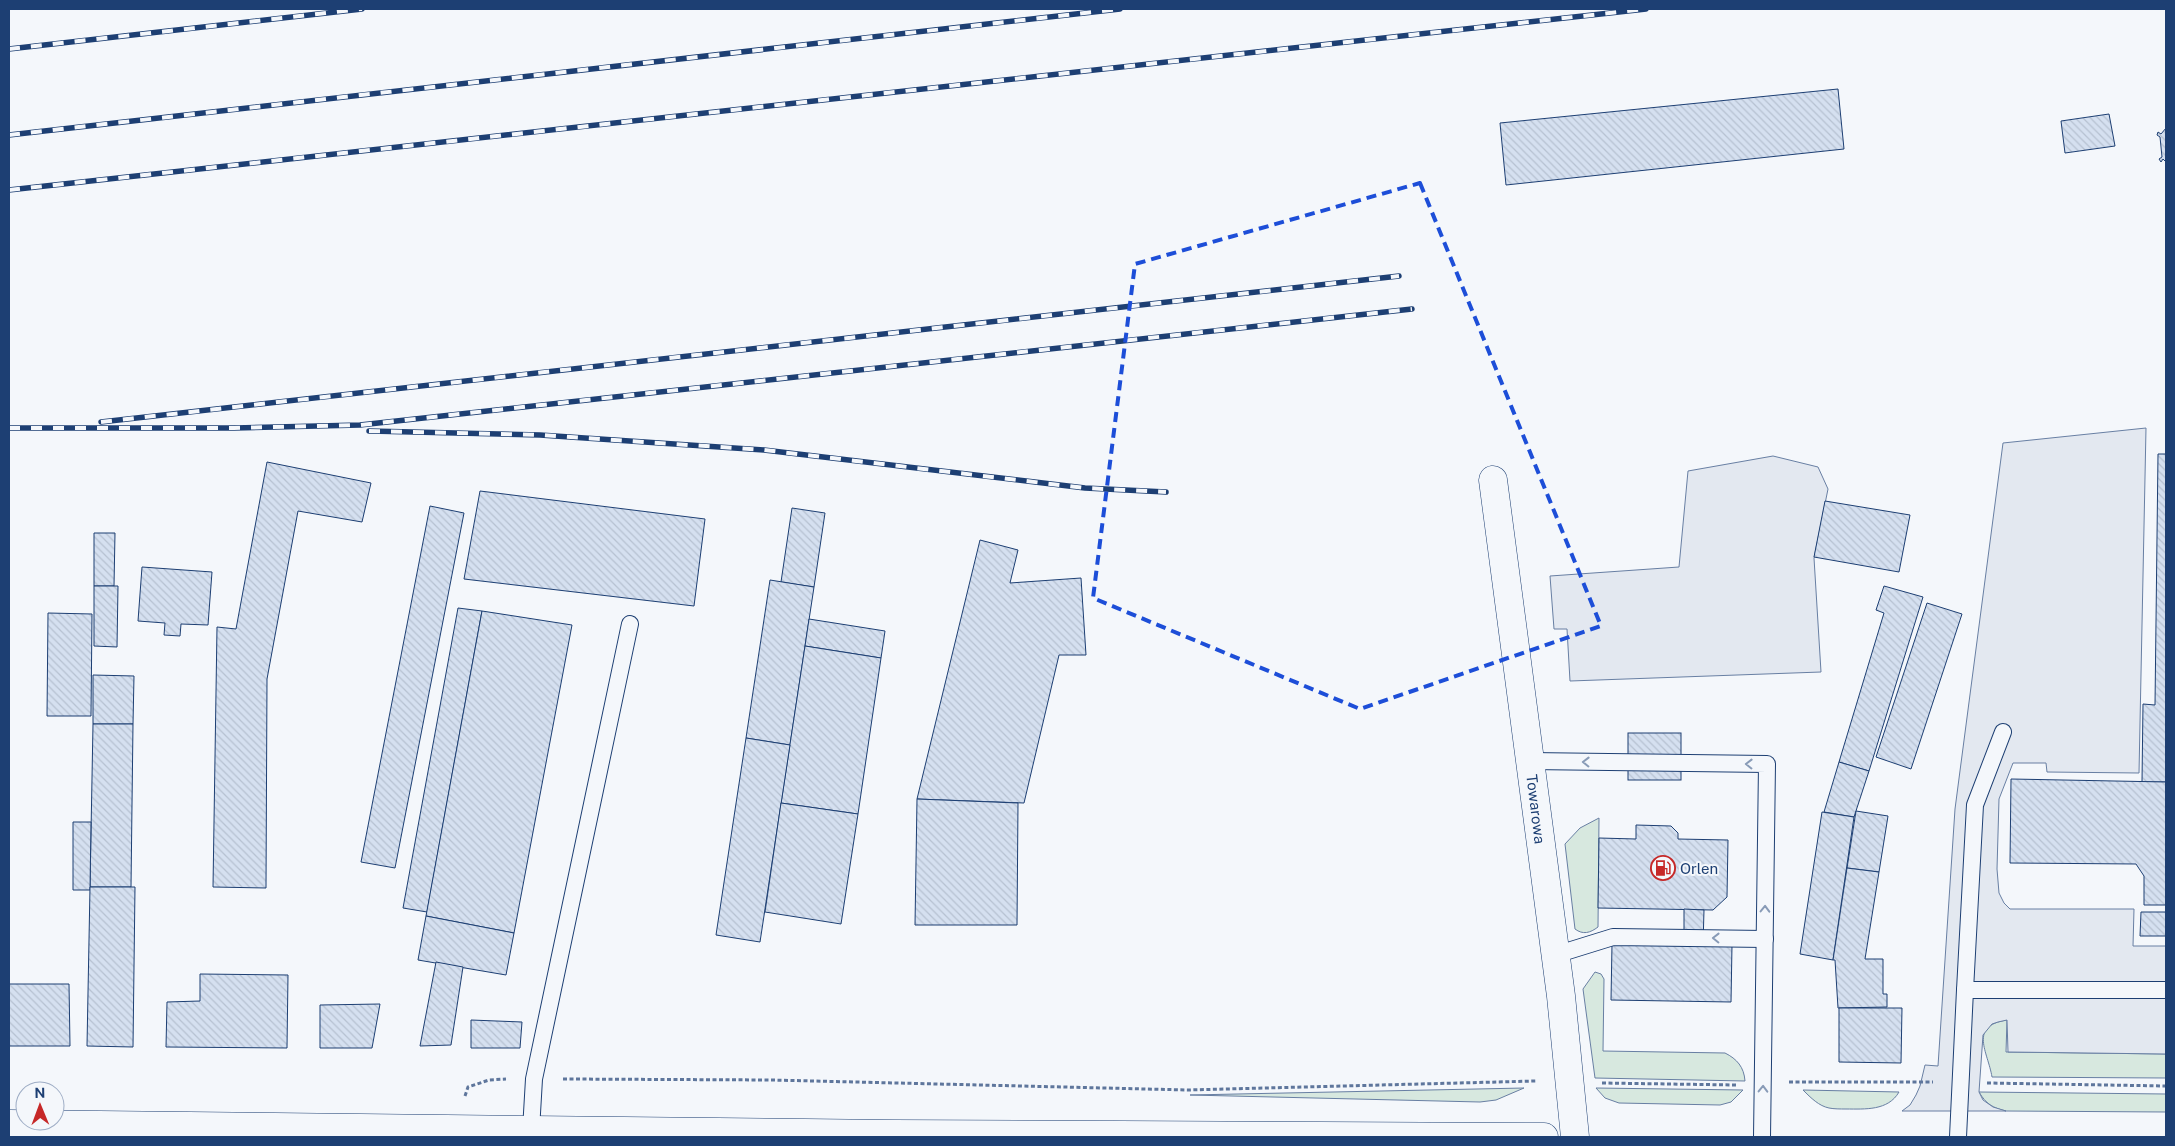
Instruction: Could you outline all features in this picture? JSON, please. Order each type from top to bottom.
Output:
[{"type":"main road","name":"Towarowa","points":[[1493,480],[1555,955],[1576,1137]]},
{"type":"main road","points":[[9,1124],[452,1133],[531,1130],[1544,1137]]},
{"type":"lane","points":[[531,1130],[534,1079],[630,624]]},
{"type":"lane","points":[[1958,1137],[1975,805],[2003,732]]},
{"type":"lane","points":[[1530,761],[1767,764],[1762,1137]]},
{"type":"lane","points":[[1555,955],[1613,937],[1765,939]]},
{"type":"lane","points":[[1965,990],[2166,990]]},
{"type":"path","points":[[452,1133],[468,1087],[489,1080],[772,1080],[1187,1090],[1533,1081],[1744,1085],[1763,1082],[1961,1082],[2166,1086]]},
{"type":"highlighted area","points":[[1420,183],[1601,626],[1360,709],[1093,598],[1135,264]]},
{"type":"shaded area","points":[[2146,428],[2139,773],[2047,772],[2046,763],[2013,763],[1999,799],[1997,869],[1999,893],[2004,903],[2010,909],[2134,909],[2133,946],[2166,946],[2166,1054],[2008,1052],[2007,1020],[1992,1024],[1983,1035],[1979,1092],[1983,1100],[1993,1107],[2006,1111],[1902,1111],[1910,1105],[1916,1095],[1925,1065],[1938,1066],[1955,809],[2003,443]]},
{"type":"shaded area","points":[[1773,456],[1818,467],[1828,489],[1814,558],[1821,672],[1570,681],[1567,629],[1554,629],[1550,576],[1679,567],[1688,471]]},
{"type":"shaded area","points":[[1599,818],[1598,927],[1584,933],[1575,929],[1565,844],[1580,828]]},
{"type":"shaded area","points":[[1595,972],[1601,974],[1604,979],[1603,1051],[1725,1053],[1739,1064],[1745,1081],[1595,1078],[1583,989]]},
{"type":"shaded area","points":[[2007,1020],[2006,1052],[2166,1054],[2166,1078],[1992,1077],[1983,1041],[1984,1034],[1995,1023]]},
{"type":"shaded area","points":[[1524,1088],[1496,1100],[1480,1102],[1190,1095]]},
{"type":"shaded area","points":[[1596,1088],[1743,1090],[1731,1102],[1720,1105],[1619,1103],[1605,1098]]},
{"type":"shaded area","points":[[1803,1090],[1899,1092],[1889,1103],[1876,1108],[1839,1109],[1822,1105]]},
{"type":"shaded area","points":[[1979,1092],[2166,1094],[2166,1112],[2006,1111],[1990,1105]]},
{"type":"building","points":[[1838,89],[1844,149],[1506,185],[1500,123]]},
{"type":"building","points":[[2109,114],[2115,146],[2065,153],[2061,121]]},
{"type":"building","points":[[2166,128],[2166,162],[2163,159],[2161,162],[2159,159],[2162,157],[2160,137],[2157,135],[2158,132],[2161,134]]},
{"type":"building","points":[[2158,454],[2166,454],[2166,782],[2142,782],[2143,704],[2155,705]]},
{"type":"building","points":[[267,462],[371,483],[362,522],[298,511],[267,679],[266,888],[213,887],[217,627],[236,629]]},
{"type":"building","points":[[480,491],[705,519],[694,606],[464,579]]},
{"type":"building","points":[[1825,501],[1910,515],[1899,572],[1814,557]]},
{"type":"building","points":[[430,506],[464,513],[395,868],[361,862]]},
{"type":"building","points":[[792,508],[825,513],[814,587],[781,582]]},
{"type":"building","points":[[94,533],[115,533],[114,586],[94,586]]},
{"type":"building","points":[[980,540],[1018,550],[1010,583],[1081,578],[1086,655],[1059,655],[1024,803],[917,799]]},
{"type":"building","points":[[142,567],[212,572],[208,625],[181,624],[180,636],[164,635],[165,623],[138,621]]},
{"type":"building","points":[[770,580],[814,587],[790,745],[746,738]]},
{"type":"building","points":[[94,586],[118,586],[117,647],[94,646]]},
{"type":"building","points":[[1884,586],[1923,597],[1869,771],[1839,762],[1884,613],[1876,610]]},
{"type":"building","points":[[1927,603],[1962,614],[1911,769],[1876,757]]},
{"type":"building","points":[[458,608],[482,611],[427,912],[403,908]]},
{"type":"building","points":[[482,611],[572,625],[514,933],[426,916]]},
{"type":"building","points":[[48,613],[92,614],[91,716],[47,716]]},
{"type":"building","points":[[809,619],[885,631],[881,658],[805,646]]},
{"type":"building","points":[[805,646],[881,658],[858,814],[781,803]]},
{"type":"building","points":[[93,675],[134,676],[133,724],[93,724]]},
{"type":"building","points":[[93,724],[133,724],[131,887],[90,887]]},
{"type":"building","points":[[1628,733],[1681,733],[1681,780],[1628,780]]},
{"type":"building","points":[[746,738],[790,745],[760,942],[716,935]]},
{"type":"building","points":[[1839,762],[1869,771],[1854,817],[1824,812]]},
{"type":"building","points":[[2011,779],[2166,782],[2166,905],[2144,905],[2144,876],[2136,864],[2010,863]]},
{"type":"building","points":[[917,799],[1018,803],[1017,925],[915,925]]},
{"type":"building","points":[[781,803],[858,814],[841,924],[765,912]]},
{"type":"building","points":[[1856,811],[1888,816],[1879,872],[1847,868]]},
{"type":"building","points":[[1822,812],[1854,817],[1833,960],[1800,954]]},
{"type":"building","points":[[73,822],[91,822],[90,890],[73,890]]},
{"type":"building","name":"Orlen","points":[[1636,825],[1671,826],[1678,833],[1678,839],[1728,840],[1727,897],[1713,910],[1598,908],[1599,838],[1636,839]]},
{"type":"building","points":[[1847,868],[1879,872],[1865,959],[1883,959],[1883,994],[1887,994],[1887,1007],[1838,1008],[1835,960],[1833,960]]},
{"type":"building","points":[[90,887],[135,887],[133,1047],[87,1046]]},
{"type":"building","points":[[1684,909],[1704,910],[1703,945],[1732,945],[1731,1002],[1611,1000],[1612,944],[1684,944]]},
{"type":"building","points":[[2141,912],[2166,912],[2166,936],[2140,936]]},
{"type":"building","points":[[426,916],[514,933],[506,975],[418,960]]},
{"type":"building","points":[[436,962],[463,967],[451,1045],[420,1046]]},
{"type":"building","points":[[200,974],[288,975],[287,1048],[166,1047],[167,1002],[200,1001]]},
{"type":"building","points":[[9,984],[69,984],[70,1046],[9,1046]]},
{"type":"building","points":[[380,1004],[372,1048],[320,1048],[320,1005]]},
{"type":"building","points":[[1839,1008],[1902,1008],[1901,1063],[1839,1062]]},
{"type":"building","points":[[471,1020],[522,1022],[520,1048],[471,1048]]},
{"type":"railway","points":[[9,49],[362,9]]},
{"type":"railway","points":[[9,135],[1120,9]]},
{"type":"railway","points":[[9,190],[1646,9]]},
{"type":"railway","points":[[101,422],[1399,276]]},
{"type":"railway","points":[[9,428],[234,428],[360,425],[1412,309]]},
{"type":"railway","points":[[369,431],[540,435],[764,450],[1085,488],[1166,492]]},
{"type":"place","name":"Orlen","points":[[1663,868]]}]
